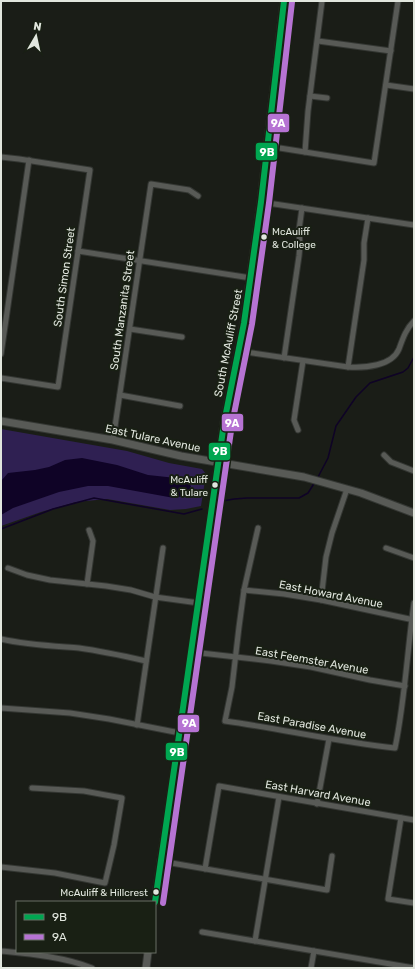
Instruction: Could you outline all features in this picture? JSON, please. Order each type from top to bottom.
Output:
[{"type":"street","name":"South McAuliff Street","points":[[155,901],[228,401],[240,351],[251,278],[284,1]]},
{"type":"street","points":[[305,152],[310,96],[322,1]]},
{"type":"street","points":[[267,146],[374,163],[398,1]]},
{"type":"street","points":[[318,41],[391,52]]},
{"type":"street","points":[[386,84],[414,89]]},
{"type":"street","points":[[310,96],[327,98]]},
{"type":"street","points":[[1,158],[29,160],[1,354]]},
{"type":"street","name":"South Simon Street","points":[[1,378],[58,387],[90,170],[29,160]]},
{"type":"street","name":"South Manzanita Street","points":[[113,440],[151,184],[189,190],[198,196]]},
{"type":"street","points":[[261,202],[414,225]]},
{"type":"street","points":[[284,358],[299,250],[299,230],[302,208]]},
{"type":"street","points":[[348,367],[364,260],[364,243],[368,218]]},
{"type":"street","points":[[78,251],[251,278]]},
{"type":"street","points":[[240,351],[348,367],[362,367],[386,362],[392,358],[399,349],[405,332],[414,321]]},
{"type":"street","points":[[130,329],[182,337]]},
{"type":"street","points":[[298,430],[294,420],[303,361]]},
{"type":"street","points":[[120,395],[180,406]]},
{"type":"street","name":"East Tulare Avenue","points":[[1,421],[113,440],[174,455],[312,479],[347,488],[414,513]]},
{"type":"street","points":[[384,456],[391,462],[414,471]]},
{"type":"street","points":[[321,600],[332,533],[347,488]]},
{"type":"street","points":[[236,658],[244,590],[258,528]]},
{"type":"street","points":[[87,584],[93,541],[89,530]]},
{"type":"street","points":[[137,725],[163,548]]},
{"type":"street","points":[[386,548],[414,558]]},
{"type":"street","points":[[8,568],[50,580],[131,590],[155,597],[199,603]]},
{"type":"street","name":"East Howard Avenue","points":[[244,590],[321,600],[413,620]]},
{"type":"street","points":[[405,686],[414,603]]},
{"type":"street","points":[[1,639],[112,653],[146,661]]},
{"type":"street","name":"East Feemster Avenue","points":[[192,652],[305,666],[405,686]]},
{"type":"street","name":"East Paradise Avenue","points":[[236,658],[225,721],[286,730],[356,744],[395,748],[405,686]]},
{"type":"street","points":[[1,708],[70,713],[109,719],[180,734]]},
{"type":"street","points":[[317,804],[329,738]]},
{"type":"street","name":"East Harvard Avenue","points":[[204,869],[219,786],[414,820]]},
{"type":"street","points":[[1,867],[55,873],[105,883],[114,845],[122,798],[84,790],[32,788]]},
{"type":"street","points":[[255,941],[279,797]]},
{"type":"street","points":[[401,818],[388,899],[414,903]]},
{"type":"street","points":[[160,861],[327,890],[332,856]]},
{"type":"street","points":[[202,932],[414,968]]},
{"type":"street","points":[[1,951],[16,953]]},
{"type":"street","points":[[311,968],[314,951]]},
{"type":"street","points":[[17,953],[49,957],[83,964],[92,968]]},
{"type":"street","points":[[146,968],[148,953]]},
{"type":"shaded area","points":[[1,429],[127,451],[169,463],[202,469],[206,474],[201,506],[170,510],[107,499],[76,502],[1,526]]},
{"type":"shaded area","points":[[82,458],[117,465],[148,475],[176,478],[186,481],[191,486],[187,495],[174,498],[108,486],[88,486],[59,492],[13,508],[1,515],[1,481],[8,473],[35,470],[49,467],[65,460]]},
{"type":"waterway","points":[[317,479],[328,458],[336,426],[356,397],[370,383],[403,372],[408,368],[414,357]]},
{"type":"waterway","points":[[223,501],[247,498],[299,498],[308,493],[315,482]]},
{"type":"waterway","points":[[1,529],[53,509],[94,498],[184,514],[202,509]]},
{"type":"transit line","name":"9B","points":[[155,901],[224,423],[244,323],[261,202],[284,1]]},
{"type":"transit line","name":"9A","points":[[163,903],[232,424],[252,324],[269,203],[292,2]]},
{"type":"place","name":"McAuliff & College","points":[[264,237]]},
{"type":"place","name":"McAuliff & Tulare","points":[[215,485]]},
{"type":"place","name":"McAuliff & Hillcrest","points":[[156,892]]}]
